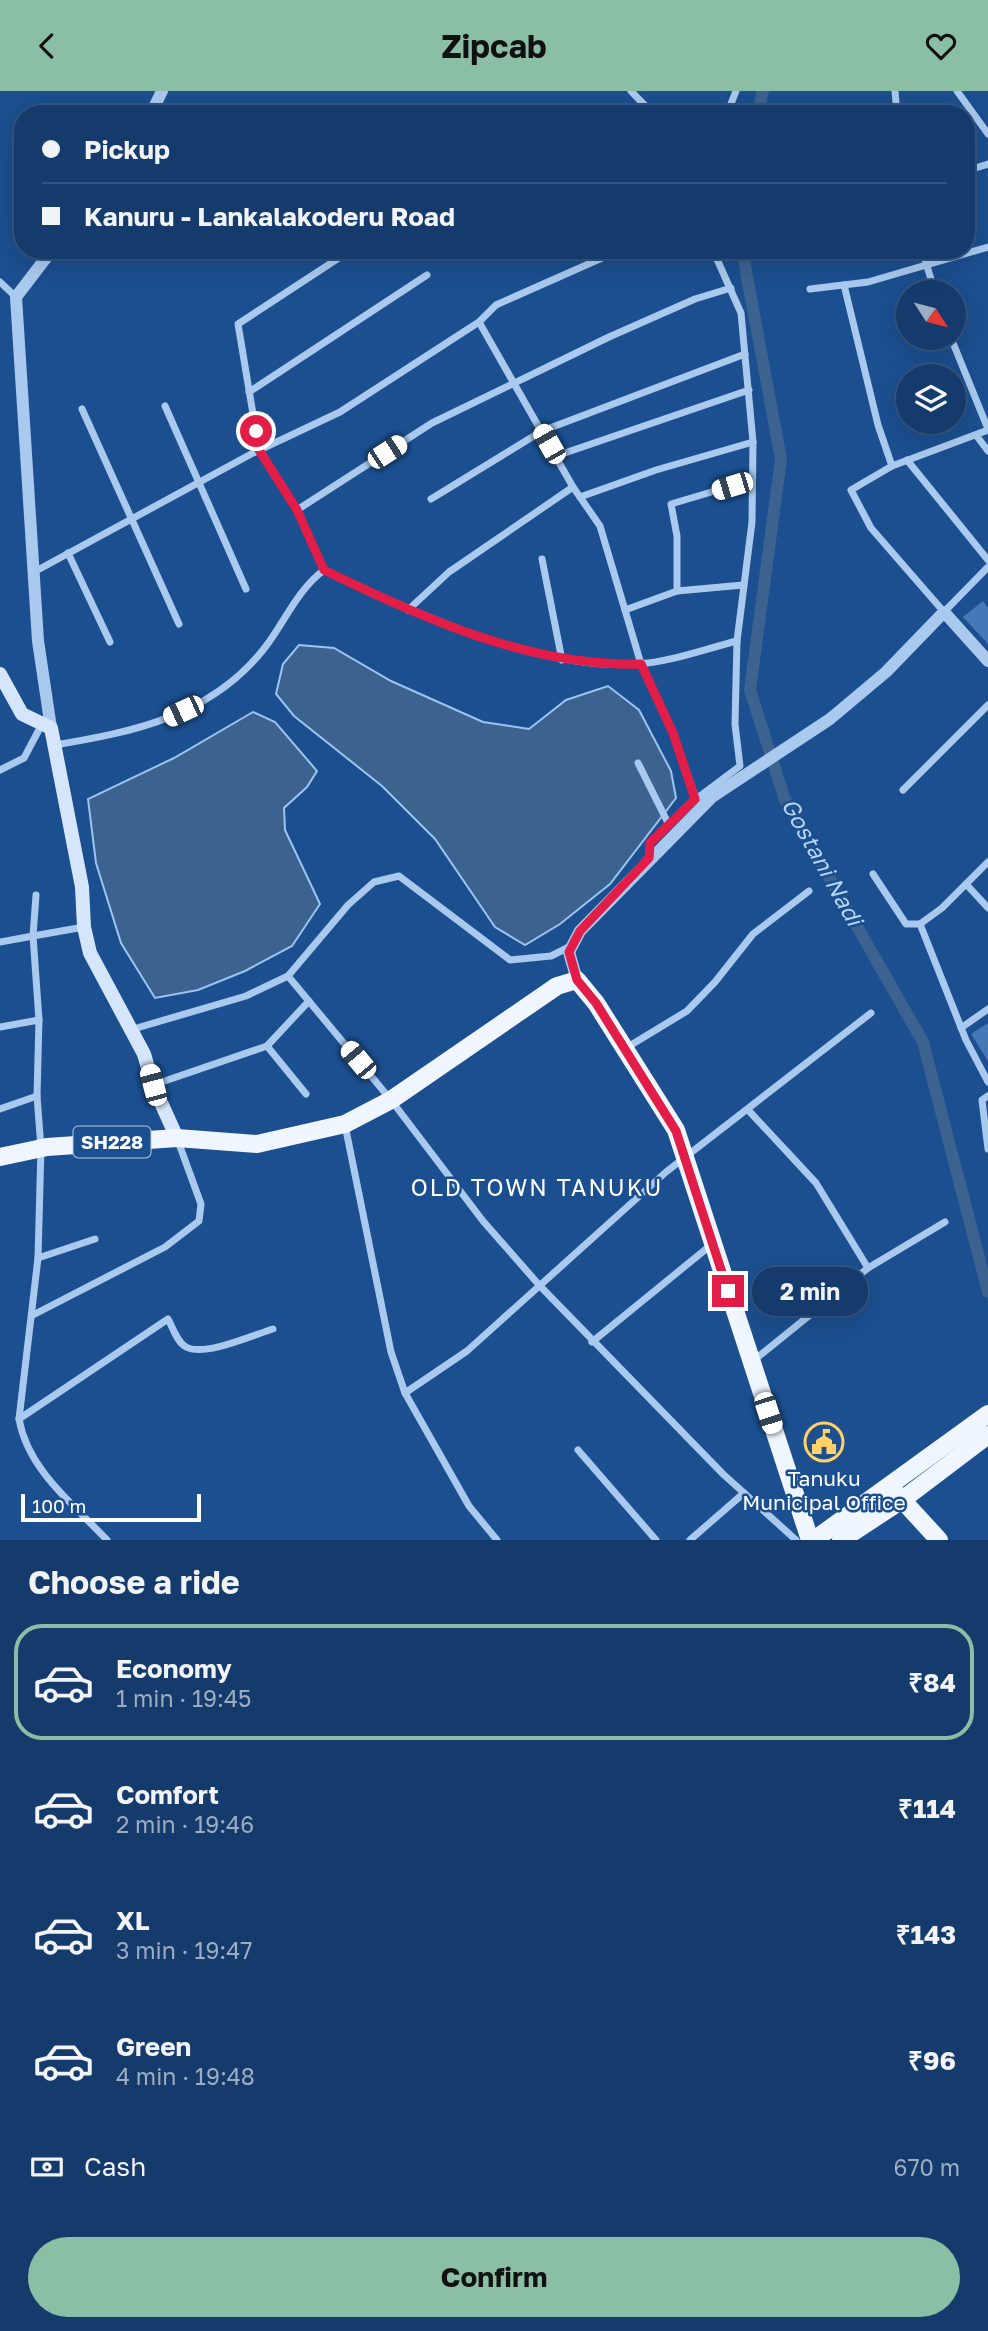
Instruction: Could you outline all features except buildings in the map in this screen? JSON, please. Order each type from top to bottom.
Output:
[{"type":"main road","points":[[0,674],[22,714],[47,726],[55,745],[82,887],[84,927],[90,953],[145,1054],[153,1085],[177,1138]]},
{"type":"main road","points":[[577,980],[588,991],[676,1131],[812,1540],[988,1414]]},
{"type":"main road","name":"SH228","points":[[0,1157],[36,1149],[177,1138],[257,1144],[345,1124],[391,1100],[557,986],[577,980]]},
{"type":"main road","points":[[841,1540],[902,1500],[988,1435]]},
{"type":"main road","points":[[890,1486],[939,1540]]},
{"type":"street","points":[[631,91],[644,105]]},
{"type":"street","points":[[975,116],[988,134]]},
{"type":"street","points":[[0,770],[24,758],[47,726],[38,641],[16,297],[45,259]]},
{"type":"street","points":[[337,259],[238,324],[259,450],[297,510],[324,570],[408,610],[562,660],[610,665],[641,664],[737,641]]},
{"type":"street","points":[[34,572],[259,450],[340,412],[479,322],[496,305],[600,259]]},
{"type":"street","points":[[649,858],[650,843],[695,799],[740,766],[735,724],[737,641],[752,521],[753,442],[741,313],[718,259]]},
{"type":"street","points":[[924,259],[931,280]]},
{"type":"street","points":[[810,289],[868,282],[947,259]]},
{"type":"street","points":[[249,392],[427,275]]},
{"type":"street","points":[[0,282],[16,297]]},
{"type":"street","points":[[844,285],[878,425],[892,465]]},
{"type":"street","points":[[297,510],[432,423],[512,382],[695,299],[731,288]]},
{"type":"street","points":[[479,322],[573,487],[600,526],[641,664],[673,733],[695,799]]},
{"type":"street","points":[[956,350],[988,429],[892,465],[851,489],[871,528],[988,661]]},
{"type":"street","points":[[431,499],[542,431],[745,354]]},
{"type":"street","points":[[556,456],[749,390]]},
{"type":"street","points":[[164,406],[246,589]]},
{"type":"street","points":[[82,409],[180,624]]},
{"type":"street","points":[[976,435],[988,451]]},
{"type":"street","points":[[580,497],[656,470],[753,442]]},
{"type":"street","points":[[907,460],[988,560]]},
{"type":"street","points":[[677,591],[677,536],[670,504],[752,480]]},
{"type":"street","points":[[408,610],[449,572],[573,487]]},
{"type":"street","points":[[68,554],[110,642]]},
{"type":"street","points":[[542,559],[562,660]]},
{"type":"street","points":[[577,980],[569,952],[580,931],[649,858],[712,797],[818,728],[886,672],[988,567]]},
{"type":"street","points":[[55,745],[106,737],[165,720],[232,684],[277,632],[311,580],[324,570]]},
{"type":"street","points":[[625,610],[677,591],[743,585]]},
{"type":"street","points":[[903,790],[988,705]]},
{"type":"street","points":[[638,763],[669,825]]},
{"type":"street","points":[[873,874],[906,924],[920,924],[988,862]]},
{"type":"street","points":[[130,1030],[246,996],[288,976],[348,905],[374,882],[399,876],[510,960],[551,956],[572,946]]},
{"type":"street","points":[[966,884],[988,908]]},
{"type":"street","points":[[625,1049],[687,1011],[715,982],[753,934],[809,891]]},
{"type":"street","points":[[36,895],[33,936],[38,1020],[38,1258],[19,1419],[23,1441],[34,1463],[107,1540]]},
{"type":"street","points":[[920,924],[961,1028],[988,1082]]},
{"type":"street","points":[[0,942],[84,927]]},
{"type":"street","points":[[288,976],[391,1100],[483,1221],[540,1286],[592,1342],[744,1493],[796,1540]]},
{"type":"street","points":[[153,1085],[267,1046],[309,1000]]},
{"type":"street","points":[[961,1028],[988,1009]]},
{"type":"street","points":[[405,1393],[467,1351],[685,1158],[871,1013]]},
{"type":"street","points":[[0,1027],[38,1020]]},
{"type":"street","points":[[267,1046],[306,1094]]},
{"type":"street","points":[[0,1109],[37,1096]]},
{"type":"street","points":[[988,1096],[982,1100],[988,1149]]},
{"type":"street","points":[[748,1111],[816,1182],[868,1268]]},
{"type":"street","points":[[345,1124],[391,1352],[405,1393],[469,1506],[497,1540]]},
{"type":"street","points":[[33,1315],[164,1247],[199,1221],[201,1204],[177,1138]]},
{"type":"street","points":[[751,1362],[868,1268],[945,1221]]},
{"type":"street","points":[[38,1258],[95,1239]]},
{"type":"street","points":[[592,1342],[713,1244]]},
{"type":"street","points":[[19,1419],[168,1319],[180,1342],[197,1349],[216,1347],[273,1329]]},
{"type":"street","points":[[578,1450],[656,1540]]},
{"type":"street","points":[[690,1540],[744,1493]]},
{"type":"water","points":[[299,645],[334,648],[391,681],[483,722],[529,729],[566,700],[608,686],[639,710],[671,771],[676,798],[610,884],[560,924],[525,945],[495,927],[435,839],[382,786],[294,716],[276,694],[283,664]]},
{"type":"water","points":[[253,712],[275,722],[317,771],[307,787],[284,808],[285,830],[320,904],[292,946],[245,971],[198,990],[155,998],[121,943],[96,863],[88,799],[174,758]]},
{"type":"waterway","name":"Gostani Nadi","points":[[759,105],[763,91]]},
{"type":"waterway","name":"Gostani Nadi","points":[[744,259],[781,459],[750,690],[785,800],[923,1042],[988,1292]]},
{"type":"place","name":"Tanuku Municipal Office","points":[[824,1442]]},
{"type":"district","name":"OLD TOWN TANUKU","points":[[537,1188]]},
{"type":"route","points":[[256,431],[259,450],[297,510],[324,570],[431,620],[562,660],[610,665],[641,664],[673,733],[695,799],[650,843],[649,858],[580,931],[569,952],[577,980],[596,1003],[676,1131],[728,1291]]}]
